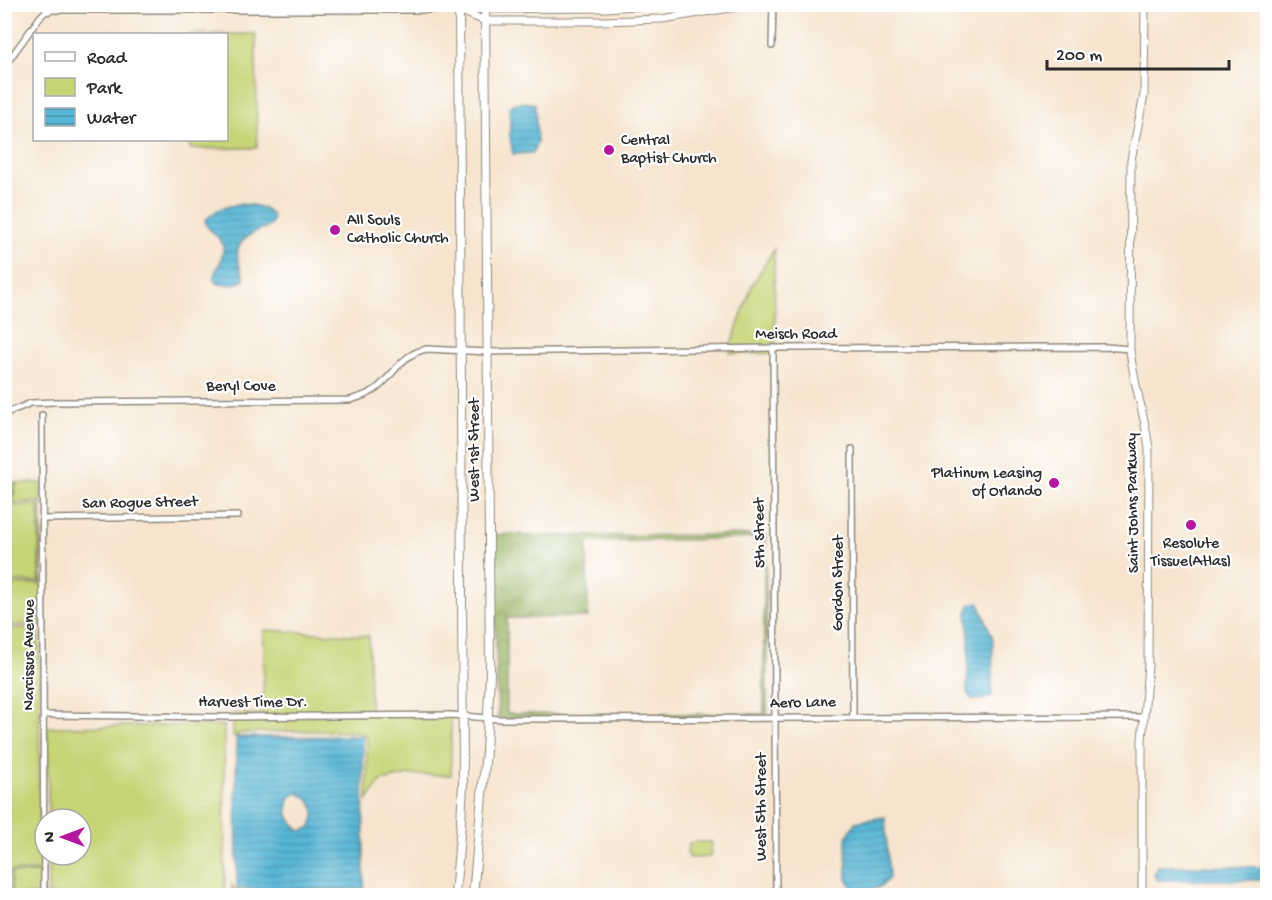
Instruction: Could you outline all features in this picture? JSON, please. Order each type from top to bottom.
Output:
[{"type":"main road","name":"West 1st Street","points":[[454,896],[462,823],[463,716],[459,7]]},
{"type":"main road","name":"West 1st Street","points":[[473,896],[488,718],[490,612],[485,7]]},
{"type":"street","points":[[4,67],[40,17],[45,12],[53,10],[668,4]]},
{"type":"street","points":[[459,7],[485,21],[662,19],[755,4]]},
{"type":"street","points":[[772,46],[773,4]]},
{"type":"street","name":"Saint Johns Parkway","points":[[1142,896],[1143,717],[1148,665],[1149,449],[1146,424],[1132,374],[1130,349],[1131,160],[1144,95],[1145,4]]},
{"type":"street","name":"Meisch Road","points":[[461,350],[488,352],[773,348],[1106,347],[1130,349]]},
{"type":"street","name":"5th Street","points":[[773,348],[775,718]]},
{"type":"street","name":"Beryl Cove","points":[[4,414],[30,403],[350,400],[366,396],[378,388],[406,357],[418,351],[461,350]]},
{"type":"street","name":"Narcissus Avenue","points":[[42,415],[44,896]]},
{"type":"street","name":"Gordon Street","points":[[852,449],[853,717]]},
{"type":"street","name":"San Rogue Street","points":[[43,519],[238,516]]},
{"type":"street","name":"Harvest Time Dr.","points":[[44,715],[463,716]]},
{"type":"street","name":"Aero Lane","points":[[463,716],[632,719],[1143,717]]},
{"type":"street","name":"West 5th Street","points":[[775,718],[776,896]]},
{"type":"green space","points":[[228,34],[256,34],[257,148],[190,149],[190,141],[228,141]]},
{"type":"green space","points":[[774,249],[775,354],[730,353],[752,285]]},
{"type":"green space","points":[[5,483],[17,483],[12,500],[5,502]]},
{"type":"green space","points":[[17,483],[41,483],[43,625],[5,625],[4,585],[41,584],[41,502],[9,502],[12,500]]},
{"type":"green space","points":[[4,505],[39,505],[39,582],[5,582]]},
{"type":"green space","points":[[493,535],[766,535],[767,716],[498,719]],"holes":[[[764,538],[764,714],[507,714],[507,618],[588,617],[587,544],[589,542]]]},
{"type":"green space","points":[[4,628],[39,628],[40,807],[33,807],[33,867],[40,867],[40,871],[9,871],[8,896],[4,895]]},
{"type":"green space","points":[[264,630],[369,636],[370,714],[451,714],[451,775],[409,775],[381,781],[367,801],[367,737],[365,734],[302,731],[240,733],[233,737],[233,714],[263,714]]},
{"type":"green space","points":[[224,725],[225,895],[48,895],[48,867],[93,867],[93,807],[48,807],[48,727]]},
{"type":"green space","points":[[711,842],[710,857],[690,858],[687,853],[689,844]]},
{"type":"green space","points":[[11,873],[42,873],[43,895],[11,895]]},
{"type":"green space","points":[[232,885],[236,892],[345,891],[345,895],[232,895]]},
{"type":"green space","points":[[348,892],[436,894],[348,896]]},
{"type":"water","points":[[524,102],[535,104],[537,142],[533,153],[513,154],[510,137],[510,107],[512,104]]},
{"type":"water","points":[[238,204],[257,206],[270,212],[273,216],[272,223],[250,235],[240,244],[237,255],[245,279],[235,284],[216,283],[213,278],[221,259],[223,246],[219,238],[206,225],[205,220],[219,209]]},
{"type":"water","points":[[979,603],[993,639],[992,695],[988,698],[973,700],[967,693],[969,639],[967,612],[971,604]]},
{"type":"water","points":[[363,736],[364,889],[237,889],[236,737]],"holes":[[[298,793],[311,803],[314,817],[310,828],[301,831],[290,820],[287,808],[290,797]]]},
{"type":"water","points":[[885,817],[889,878],[877,888],[852,888],[847,879],[846,839],[855,822]]},
{"type":"water","points":[[1158,866],[1267,867],[1267,880],[1161,880],[1156,879],[1154,874]]},
{"type":"place","name":"Central Baptist Church","points":[[609,150]]},
{"type":"place","name":"All Souls Catholic Church","points":[[335,230]]},
{"type":"place","name":"Platinum Leasing of Orlando","points":[[1054,483]]},
{"type":"place","name":"Resolute Tissue(Atlas)","points":[[1191,525]]}]
